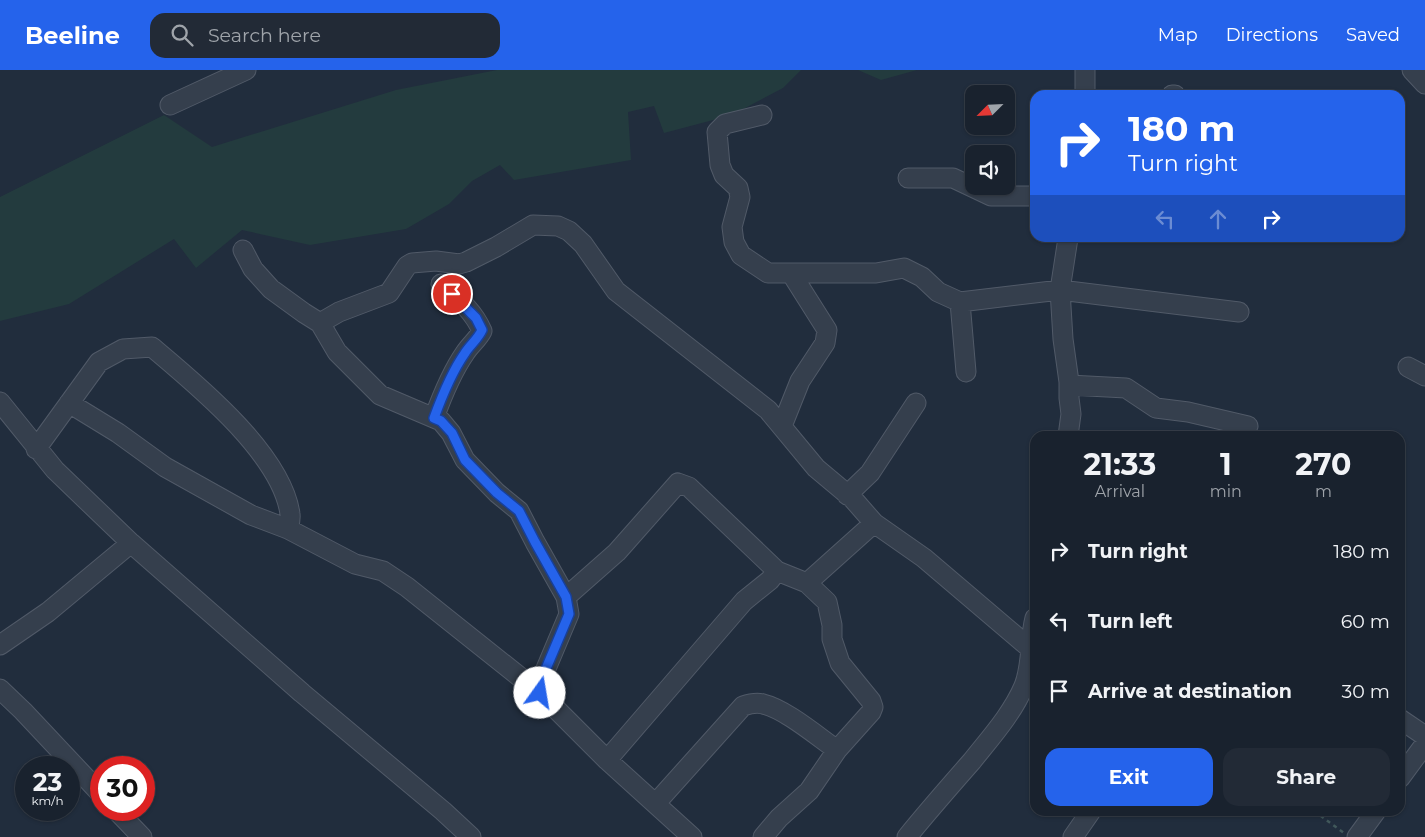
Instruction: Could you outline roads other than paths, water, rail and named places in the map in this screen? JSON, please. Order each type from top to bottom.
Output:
[{"type":"street","points":[[170,104],[246,70]]},
{"type":"street","points":[[1085,70],[1085,90]]},
{"type":"street","points":[[1412,70],[1425,84]]},
{"type":"street","points":[[762,114],[725,124],[718,132],[720,165],[724,175],[738,188],[740,197],[732,227],[734,242],[741,255],[768,273],[876,273],[904,268],[922,277],[938,292],[960,302],[1060,290],[1239,312]]},
{"type":"street","points":[[908,178],[953,178],[991,196],[1030,196]]},
{"type":"street","points":[[320,323],[339,312],[389,293],[407,266],[412,263],[436,261],[459,264],[466,262],[533,225],[558,226],[569,231],[583,244],[616,290],[768,410],[816,468],[847,494],[874,523],[924,558],[1030,648]]},
{"type":"street","points":[[1067,242],[1060,290],[1071,414],[1069,431]]},
{"type":"street","points":[[243,250],[253,269],[271,289],[320,323],[337,352],[380,395],[441,421],[452,433],[465,460],[497,493],[519,511],[566,597],[569,614],[545,671],[540,693]]},
{"type":"street","points":[[782,426],[800,381],[825,343],[828,330],[791,273]]},
{"type":"street","points":[[434,418],[445,389],[465,352],[478,338],[482,330],[470,310],[441,284]]},
{"type":"street","points":[[960,302],[966,372]]},
{"type":"street","points":[[36,448],[99,362],[122,349],[152,347],[206,393],[254,444],[283,490],[291,516],[288,529]]},
{"type":"street","points":[[1408,367],[1425,376]]},
{"type":"street","points":[[1069,385],[1126,388],[1156,408],[1188,412],[1248,426]]},
{"type":"street","points":[[0,402],[55,470],[131,543],[302,693],[443,811],[471,837]]},
{"type":"street","points":[[847,494],[870,473],[916,403]]},
{"type":"street","points":[[69,404],[118,433],[165,467],[251,515],[288,529],[355,564],[383,571],[407,587],[540,693],[607,760],[692,837]]},
{"type":"street","points":[[566,597],[617,552],[678,483],[689,487],[776,571],[807,583],[827,602],[832,625],[832,639],[840,663],[871,701],[871,712],[837,750],[809,791],[779,818],[763,837]]},
{"type":"street","points":[[807,583],[874,523]]},
{"type":"street","points":[[0,645],[48,612],[131,543]]},
{"type":"street","points":[[607,760],[744,601],[770,580],[776,571]]},
{"type":"street","points":[[907,837],[1014,708],[1030,663]]},
{"type":"street","points":[[0,689],[90,783]]},
{"type":"street","points":[[656,803],[743,706],[761,703],[777,709],[837,750]]},
{"type":"street","points":[[1405,722],[1425,736]]},
{"type":"street","points":[[1405,771],[1425,746]]},
{"type":"street","points":[[1073,837],[1088,816]]},
{"type":"street","points":[[1357,837],[1372,816]]},
{"type":"street","points":[[127,821],[142,837]]}]
